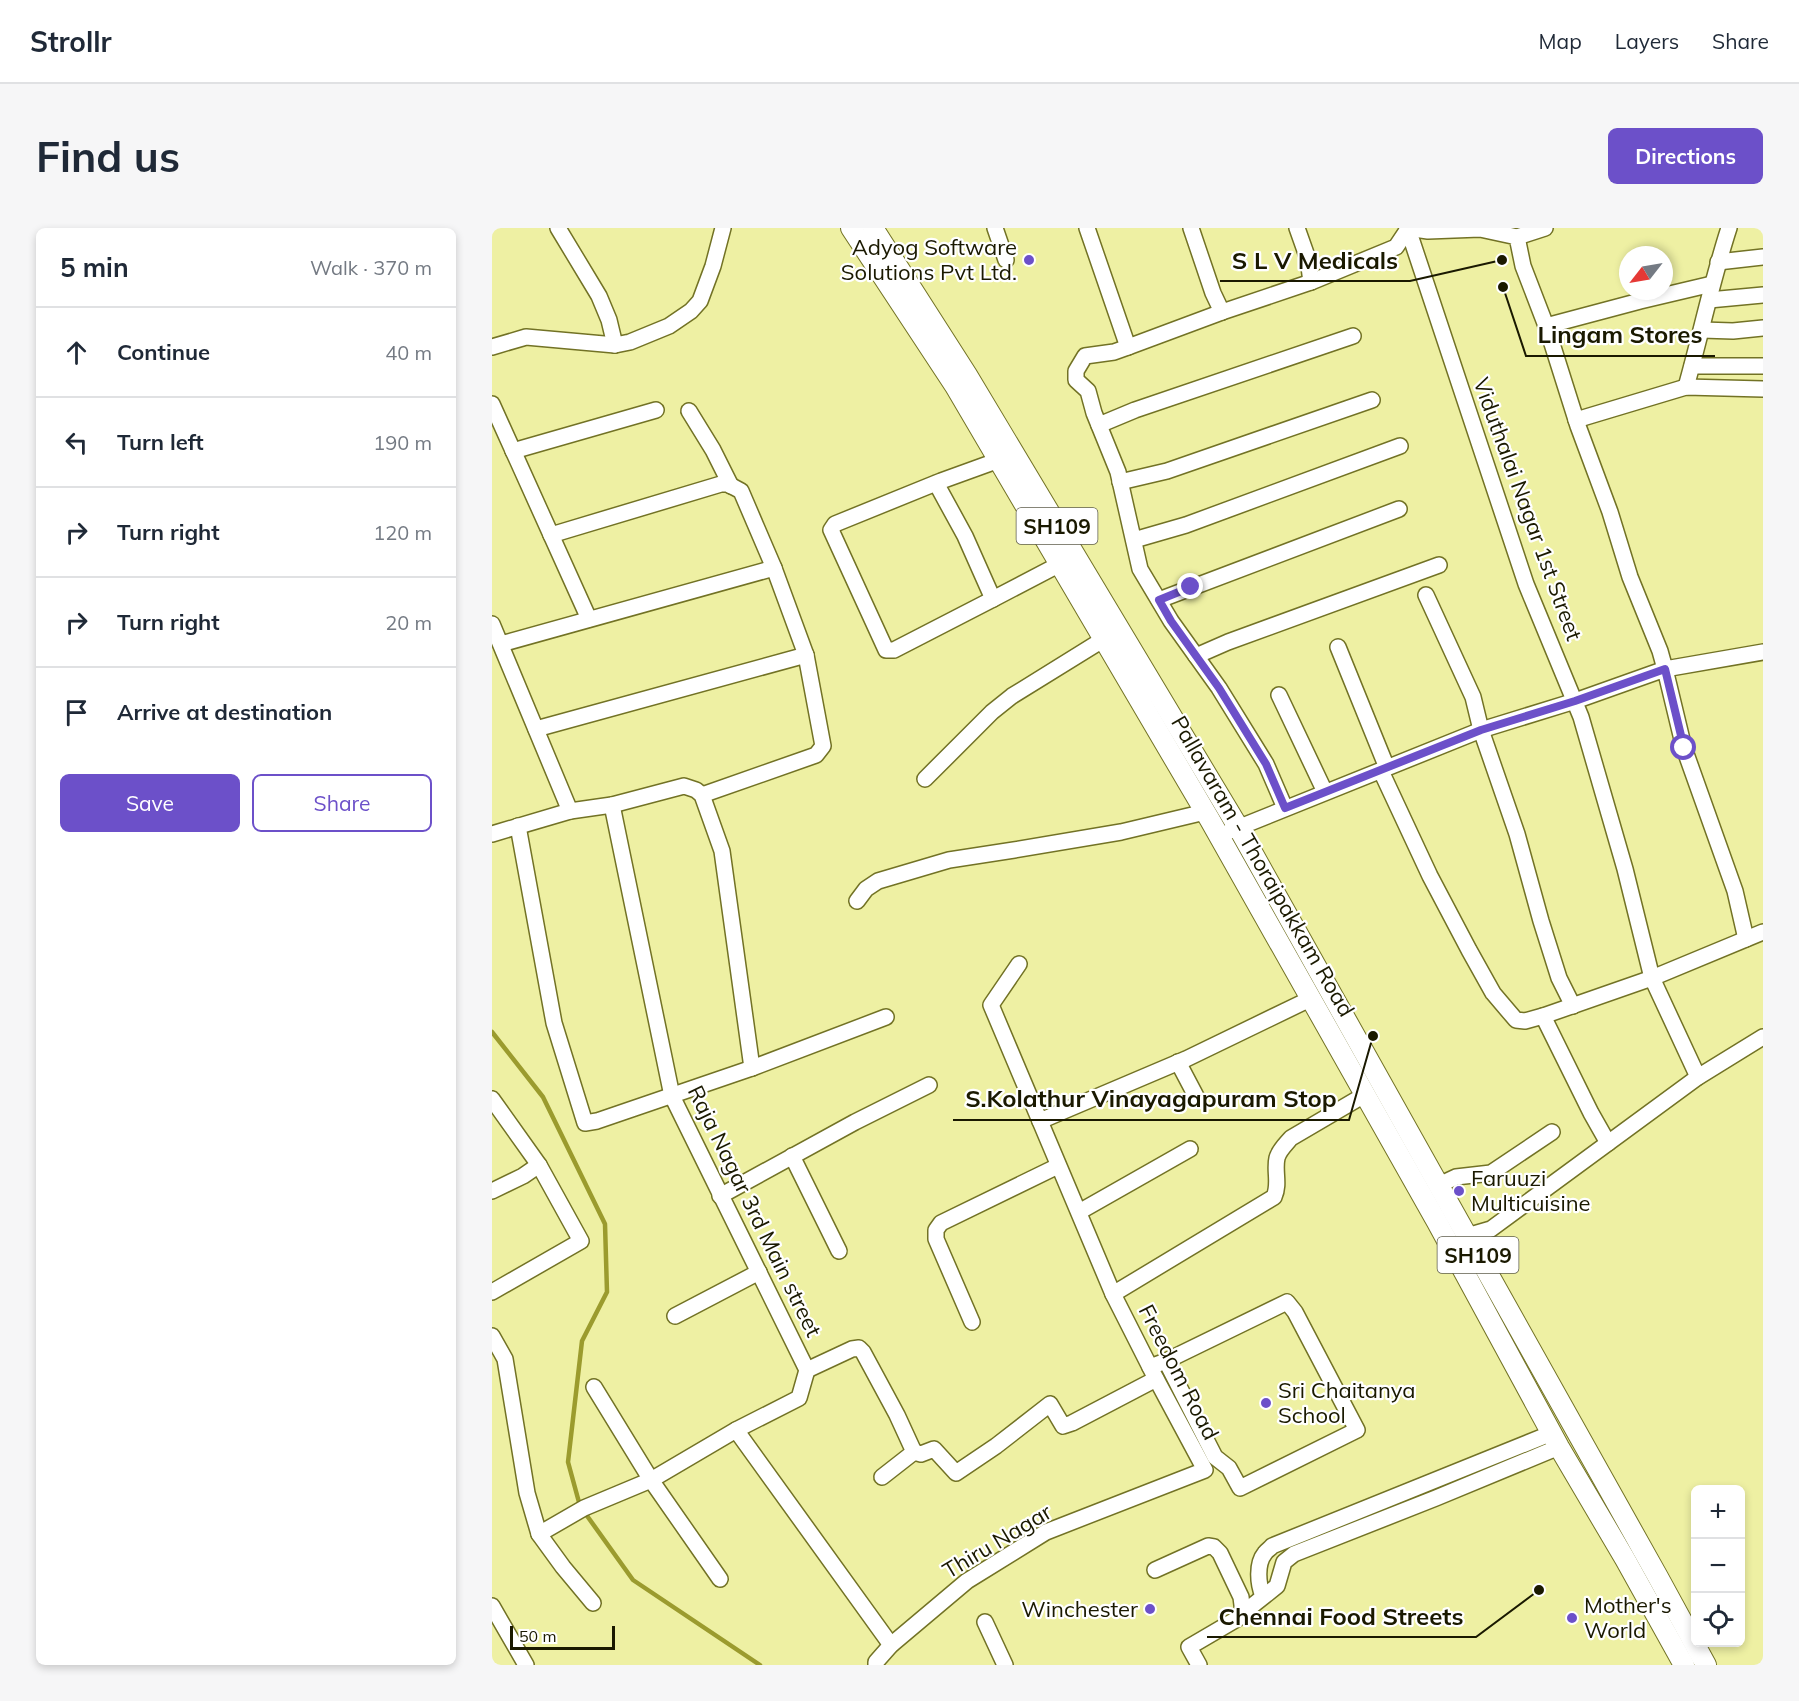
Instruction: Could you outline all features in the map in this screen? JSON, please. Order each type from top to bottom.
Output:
[{"type":"main road","name":"Pallavaram - Thoraipakkam Road","points":[[851,228],[955,386],[1220,837],[1366,1094],[1446,1218],[1555,1440],[1684,1665]]},
{"type":"main road","name":"Pallavaram - Thoraipakkam Road","points":[[873,228],[967,375],[1238,827],[1439,1185],[1446,1218],[1467,1236],[1706,1665]]},
{"type":"street","points":[[558,228],[599,296],[609,320],[615,345]]},
{"type":"street","points":[[492,347],[526,337],[615,345],[630,342],[669,326],[691,311],[700,301],[713,266],[722,228]]},
{"type":"street","points":[[995,228],[1006,260]]},
{"type":"street","points":[[1087,228],[1128,347]]},
{"type":"street","points":[[1191,228],[1213,293],[1222,312]]},
{"type":"street","points":[[1297,228],[1308,259],[1311,282]]},
{"type":"street","points":[[1285,808],[1266,764],[1140,569],[1114,463],[1088,391],[1076,380],[1076,371],[1085,356],[1114,352],[1311,282],[1396,247],[1408,229],[1428,231],[1480,229],[1517,237],[1545,228]]},
{"type":"street","points":[[1686,387],[1729,228]]},
{"type":"street","name":"Viduthalai Nagar 1st Street","points":[[1408,229],[1526,584],[1581,717],[1625,869],[1652,978],[1698,1077]]},
{"type":"street","points":[[1517,237],[1523,266],[1610,512],[1630,577],[1660,651],[1684,748],[1735,891],[1746,939]]},
{"type":"street","points":[[1718,262],[1763,257]]},
{"type":"street","points":[[1546,326],[1712,284]]},
{"type":"street","points":[[1709,300],[1763,295]]},
{"type":"street","points":[[1702,330],[1733,331],[1763,328]]},
{"type":"street","points":[[1099,425],[1135,410],[1353,336]]},
{"type":"street","points":[[1692,366],[1763,366]]},
{"type":"street","points":[[1576,420],[1686,387],[1763,389]]},
{"type":"street","points":[[1120,482],[1167,471],[1372,400]]},
{"type":"street","points":[[492,404],[589,619]]},
{"type":"street","points":[[513,451],[656,410]]},
{"type":"street","points":[[688,411],[713,450],[731,486]]},
{"type":"street","points":[[1134,540],[1186,525],[1400,446]]},
{"type":"street","points":[[999,460],[835,524],[831,530],[886,650],[894,650],[1060,564]]},
{"type":"street","points":[[936,483],[965,536],[993,599]]},
{"type":"street","points":[[551,535],[722,484],[741,491],[774,568],[806,655],[823,746],[816,755],[702,795]]},
{"type":"street","points":[[1159,600],[1399,509]]},
{"type":"street","points":[[1196,656],[1228,642],[1439,565]]},
{"type":"street","points":[[501,644],[774,568]]},
{"type":"street","points":[[1426,595],[1473,697],[1481,730],[1517,834],[1541,921],[1556,966],[1573,1006]]},
{"type":"street","points":[[492,624],[570,811]]},
{"type":"street","points":[[925,779],[992,712],[1012,696],[1104,639]]},
{"type":"street","points":[[1338,646],[1385,763],[1383,769],[1430,876],[1493,993],[1516,1020],[1524,1022],[1544,1016],[1652,978],[1763,932]]},
{"type":"street","points":[[1220,837],[1238,827],[1481,730],[1575,701],[1665,669],[1763,652]]},
{"type":"street","points":[[536,729],[806,655]]},
{"type":"street","points":[[1279,695],[1325,792]]},
{"type":"street","points":[[492,834],[570,811],[612,805],[684,786],[696,789],[702,795],[722,851],[752,1068]]},
{"type":"street","name":"Raja Nagar 3rd Main street","points":[[541,1533],[584,1509],[651,1480],[736,1430],[799,1398],[807,1370],[672,1096],[612,805]]},
{"type":"street","points":[[857,901],[866,889],[878,880],[949,860],[1121,832],[1205,812]]},
{"type":"street","points":[[518,826],[554,1023],[585,1123],[597,1121],[752,1068],[886,1017]]},
{"type":"street","name":"Freedom Road","points":[[1019,964],[991,1005],[1113,1294],[1205,1470]]},
{"type":"street","points":[[1040,1121],[1178,1062],[1312,998]]},
{"type":"street","points":[[1544,1016],[1608,1143]]},
{"type":"street","points":[[1467,1236],[1491,1229],[1698,1077],[1762,1040]]},
{"type":"street","points":[[1178,1062],[1198,1100]]},
{"type":"street","points":[[720,1196],[929,1085]]},
{"type":"street","points":[[1113,1294],[1274,1197],[1277,1189],[1277,1159],[1282,1147],[1291,1138],[1366,1094]]},
{"type":"street","points":[[492,1100],[539,1166],[581,1241],[492,1292]]},
{"type":"street","points":[[1439,1185],[1456,1177],[1491,1173],[1552,1132]]},
{"type":"street","points":[[1079,1212],[1190,1149]]},
{"type":"street","points":[[792,1156],[839,1251]]},
{"type":"street","points":[[492,1191],[539,1166]]},
{"type":"street","points":[[972,1322],[936,1239],[936,1230],[941,1223],[1058,1166]]},
{"type":"street","points":[[675,1316],[759,1272]]},
{"type":"street","points":[[807,1370],[852,1349],[859,1348],[914,1452],[921,1454],[934,1449],[956,1473],[996,1446],[1050,1404],[1063,1426],[1072,1423],[1153,1373],[1166,1361],[1287,1302],[1295,1311],[1358,1430],[1240,1488],[1229,1468],[1215,1457],[1166,1361]]},
{"type":"street","points":[[492,1335],[505,1359],[528,1493],[541,1533],[563,1566],[593,1603]]},
{"type":"street","points":[[594,1387],[651,1480],[720,1579]]},
{"type":"street","points":[[736,1430],[891,1645]]},
{"type":"street","points":[[1199,1665],[1189,1647],[1242,1616],[1263,1596],[1271,1592],[1277,1586],[1284,1562],[1294,1554],[1436,1498],[1555,1440]]},
{"type":"street","points":[[1263,1596],[1259,1586],[1262,1560],[1264,1553],[1272,1546],[1555,1440]]},
{"type":"street","points":[[882,1477],[914,1452]]},
{"type":"street","name":"Thiru Nagar","points":[[876,1665],[891,1645],[967,1581],[1046,1532],[1205,1470]]},
{"type":"street","points":[[1155,1570],[1208,1546],[1214,1547],[1220,1553],[1241,1597],[1243,1613]]},
{"type":"street","points":[[492,1606],[526,1665]]},
{"type":"street","points":[[985,1622],[1005,1665]]},
{"type":"waterway","points":[[492,1032],[543,1097],[605,1224],[607,1292],[582,1341],[568,1462],[580,1506],[633,1580],[760,1665]]},
{"type":"place","name":"Adyog Software Solutions Pvt Ltd.","points":[[1029,260]]},
{"type":"place","name":"S L V Medicals","points":[[1502,260]]},
{"type":"place","name":"Lingam Stores","points":[[1503,287]]},
{"type":"place","name":"S.Kolathur Vinayagapuram Stop","points":[[1373,1036]]},
{"type":"place","name":"Faruuzi Multicuisine","points":[[1459,1191]]},
{"type":"place","name":"Sri Chaitanya School","points":[[1266,1403]]},
{"type":"place","name":"Chennai Food Streets","points":[[1539,1590]]},
{"type":"place","name":"Winchester","points":[[1150,1609]]},
{"type":"place","name":"Mother's World","points":[[1572,1618]]},
{"type":"route","points":[[1191,587],[1159,600],[1171,621],[1219,688],[1266,764],[1285,808],[1481,730],[1575,701],[1665,669],[1684,748]]}]
